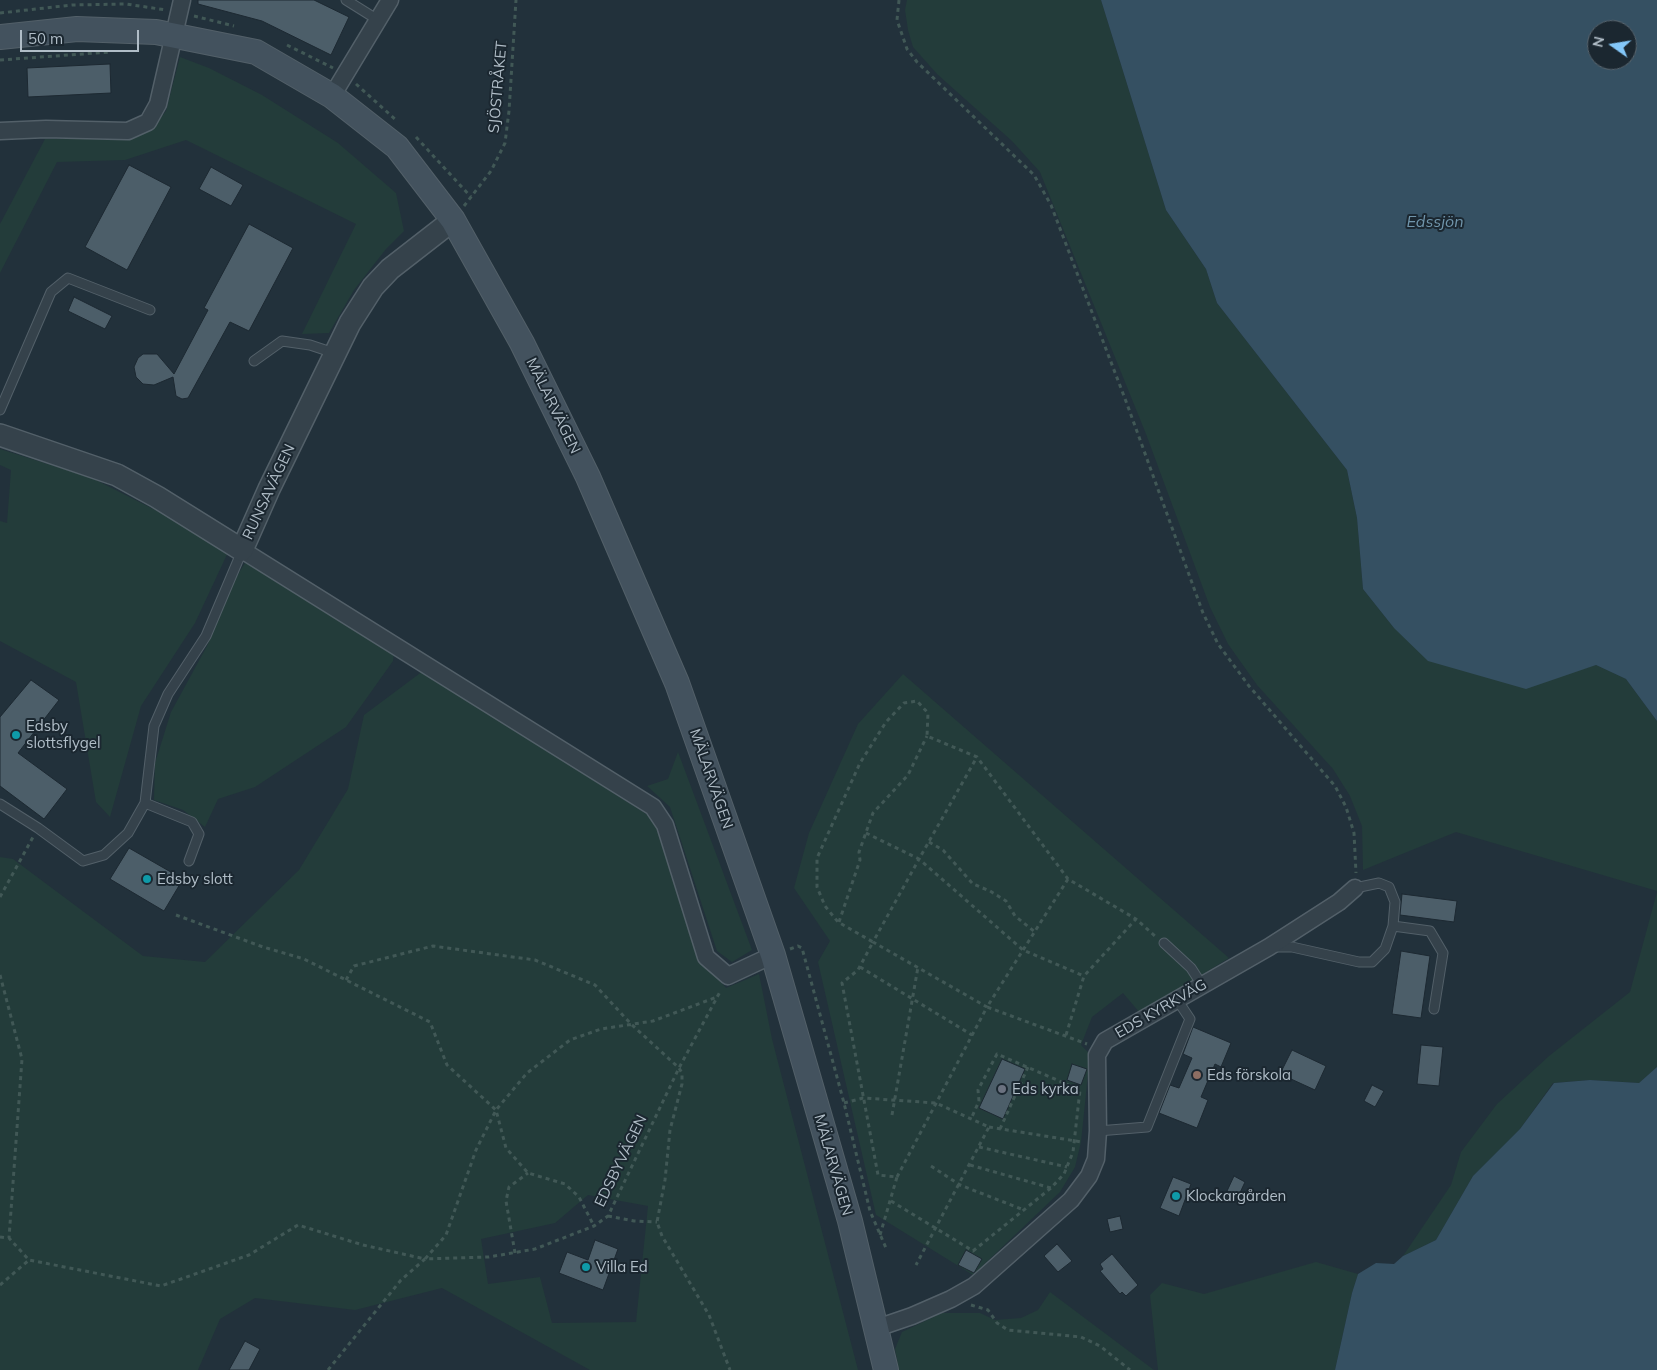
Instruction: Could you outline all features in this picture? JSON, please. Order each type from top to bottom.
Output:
[{"type":"main road","name":"MÄLARVÄGEN","points":[[0,37],[78,29],[174,35],[256,52],[332,96],[397,147],[453,220],[522,343],[588,477],[677,683],[772,955],[850,1221],[886,1370]]},
{"type":"street","points":[[0,131],[46,129],[128,131],[148,122],[158,104],[182,0]]},
{"type":"street","points":[[332,96],[390,0]]},
{"type":"street","name":"RUNSAVÄGEN","points":[[0,435],[117,476],[157,497],[242,550],[350,323],[373,288],[402,258],[453,220]]},
{"type":"street","points":[[242,550],[653,807],[665,825],[706,957],[728,976],[772,955]]},
{"type":"street","name":"EDS KYRKVÄG","points":[[876,1328],[912,1316],[952,1299],[974,1286],[1071,1200],[1088,1176],[1096,1159],[1098,1131],[1096,1075],[1099,1049],[1105,1041],[1178,1001],[1202,985],[1269,947],[1339,902],[1355,888]]},
{"type":"lane","points":[[346,0],[378,20]]},
{"type":"lane","points":[[0,410],[51,292],[68,278],[150,310]]},
{"type":"lane","points":[[254,361],[282,341],[310,345],[335,353]]},
{"type":"lane","points":[[0,804],[38,828],[83,861],[104,855],[128,833],[145,803],[154,726],[168,694],[206,636],[242,550]]},
{"type":"lane","points":[[145,803],[192,822],[199,834],[189,861]]},
{"type":"lane","points":[[1269,947],[1292,947],[1359,962],[1372,962],[1385,950],[1393,926],[1395,902],[1389,887],[1379,882],[1355,888]]},
{"type":"lane","points":[[1393,926],[1430,931],[1443,954],[1434,1010]]},
{"type":"lane","points":[[1164,943],[1191,968],[1202,985]]},
{"type":"lane","points":[[1098,1131],[1147,1127],[1190,1019],[1178,1001]]},
{"type":"path","name":"SJÖSTRÅKET","points":[[453,220],[491,171],[504,143],[509,111],[516,0]]},
{"type":"path","points":[[899,0],[897,20],[906,49],[1034,175],[1051,205],[1124,395],[1203,613],[1218,644],[1244,679],[1335,786],[1346,807],[1354,833],[1357,859],[1355,888]]},
{"type":"path","points":[[0,60],[116,52]]},
{"type":"path","points":[[838,922],[860,860],[859,852],[873,813],[908,775],[927,736],[928,713],[917,701],[904,703],[886,722],[860,763],[817,858],[817,887],[825,906],[838,922],[988,1007],[1099,1049]]},
{"type":"path","points":[[927,736],[977,757],[1068,879],[1136,919],[1164,943]]},
{"type":"path","points":[[897,1177],[878,1176],[842,983],[860,967],[977,757]]},
{"type":"path","points":[[0,897],[38,828]]},
{"type":"path","points":[[866,833],[919,859],[1023,950],[1084,976]]},
{"type":"path","points":[[929,842],[943,850],[973,884],[990,891],[1006,901],[1015,916],[1035,932]]},
{"type":"path","points":[[880,1235],[897,1177],[936,1102],[988,1007],[1068,879]]},
{"type":"path","points":[[176,915],[263,947],[304,959],[430,1022],[447,1065],[496,1110],[506,1148],[528,1173],[565,1184],[579,1198],[594,1226]]},
{"type":"path","points":[[1066,1035],[1084,976],[1136,919]]},
{"type":"path","points":[[346,980],[354,966],[433,946],[535,960],[595,985],[631,1024],[679,1068],[682,1073],[682,1084],[670,1130],[665,1180],[657,1222],[662,1236],[709,1315],[730,1370]]},
{"type":"path","points":[[772,955],[798,946],[802,948],[844,1103],[870,1211],[886,1248]]},
{"type":"path","points":[[860,967],[972,1035]]},
{"type":"path","points":[[892,1115],[918,967]]},
{"type":"path","points":[[0,975],[22,1059],[9,1238]]},
{"type":"path","name":"EDSBYVÄGEN","points":[[29,1260],[161,1286],[248,1255],[298,1224],[363,1245],[426,1259],[489,1257],[515,1253],[535,1249],[594,1226],[608,1216],[679,1068],[728,976]]},
{"type":"path","points":[[328,1370],[401,1280],[426,1259],[446,1235],[476,1150],[496,1110],[527,1073],[570,1040],[601,1029],[653,1021],[717,997]]},
{"type":"path","points":[[891,1201],[973,1251],[1051,1188],[1067,1167],[1073,1152],[1080,1090],[997,1054],[978,1090],[979,1101],[971,1119]]},
{"type":"path","points":[[1000,1129],[1028,1067]]},
{"type":"path","points":[[844,1103],[863,1098],[936,1102],[989,1127],[1075,1140]]},
{"type":"path","points":[[916,1265],[937,1229],[989,1127]]},
{"type":"path","points":[[979,1147],[1067,1167]]},
{"type":"path","points":[[970,1165],[1051,1188]]},
{"type":"path","points":[[931,1166],[960,1185],[1024,1210]]},
{"type":"path","points":[[515,1253],[506,1201],[509,1187],[528,1173]]},
{"type":"path","points":[[608,1216],[634,1221],[657,1222]]},
{"type":"path","points":[[0,1237],[9,1238],[29,1260],[0,1284]]},
{"type":"path","points":[[952,1299],[988,1310],[996,1323],[1008,1330],[1081,1337],[1100,1346],[1130,1370]]},
{"type":"green space","points":[[907,0],[1101,0],[1166,210],[1206,269],[1217,303],[1347,470],[1357,518],[1363,589],[1394,628],[1564,674],[1596,665],[1626,679],[1657,721],[1657,891],[1456,832],[1363,870],[1362,826],[1350,796],[1333,769],[1257,685],[1228,644],[1210,607],[1146,434],[1040,172],[1012,141],[937,74],[913,47],[905,10]]},
{"type":"green space","points":[[180,57],[209,68],[262,95],[338,143],[396,193],[404,231],[386,249],[354,290],[329,333],[302,334],[356,224],[186,140],[125,160],[57,162],[0,273],[0,224],[45,139],[134,138],[153,128],[166,111]]},
{"type":"green space","points":[[0,449],[92,478],[230,548],[195,623],[141,706],[110,817],[96,802],[76,682],[0,641],[0,521],[7,523],[11,470],[0,465]]},
{"type":"green space","points":[[248,558],[394,653],[393,661],[346,727],[255,787],[218,799],[205,827],[183,810],[154,800],[155,763],[171,712],[207,646],[234,581]]},
{"type":"green space","points":[[423,671],[654,819],[702,960],[726,988],[759,974],[772,1039],[858,1370],[590,1370],[442,1288],[355,1310],[255,1298],[220,1319],[198,1370],[0,1370],[0,857],[13,859],[143,956],[205,962],[299,870],[348,789],[364,715]],"holes":[[[588,1195],[648,1206],[636,1322],[552,1323],[540,1277],[488,1284],[481,1239],[555,1223]]]},
{"type":"green space","points":[[903,674],[1229,958],[1140,1013],[1123,993],[1092,1017],[1081,1045],[1090,1054],[1081,1142],[1075,1167],[1060,1192],[973,1275],[876,1215],[818,962],[830,941],[794,888],[809,833],[858,724]]},
{"type":"green space","points":[[678,752],[752,950],[732,962],[717,951],[670,807],[647,786],[668,779]]},
{"type":"green space","points":[[1657,892],[1657,1067],[1639,1083],[1590,1080],[1553,1083],[1520,1129],[1473,1176],[1436,1240],[1403,1256],[1451,1185],[1461,1152],[1497,1104],[1549,1056],[1630,992]]},
{"type":"green space","points":[[1316,1262],[1358,1274],[1335,1370],[1158,1370],[1150,1295],[1162,1283],[1204,1294]]},
{"type":"green space","points":[[1050,1292],[1154,1370],[899,1370],[895,1349],[902,1332],[942,1313],[980,1313],[995,1320],[1021,1318],[1038,1310]]},
{"type":"water","name":"Edssjön","points":[[1101,0],[1657,0],[1657,721],[1626,679],[1596,665],[1526,689],[1428,661],[1394,628],[1363,589],[1357,518],[1347,470],[1217,303],[1206,269],[1166,210]]},
{"type":"water","points":[[1657,1067],[1657,1370],[1335,1370],[1358,1274],[1376,1263],[1394,1264],[1403,1256],[1436,1240],[1473,1176],[1520,1129],[1554,1083],[1590,1080],[1639,1083]]},
{"type":"building","points":[[198,0],[314,0],[349,17],[331,55],[262,21],[198,4]]},
{"type":"building","points":[[110,64],[111,93],[28,97],[27,68]]},
{"type":"building","points":[[129,165],[171,187],[127,270],[85,247]]},
{"type":"building","points":[[211,167],[243,185],[231,206],[199,189]]},
{"type":"building","points":[[249,224],[293,248],[249,331],[230,322],[188,398],[182,399],[176,396],[173,377],[154,385],[143,384],[136,377],[134,367],[138,358],[143,354],[157,354],[174,374],[208,310],[204,308]]},
{"type":"building","points":[[74,297],[112,316],[105,329],[68,311]]},
{"type":"building","name":"Edsby slottsflygel","points":[[31,680],[59,700],[18,753],[67,789],[44,819],[0,786],[0,717]]},
{"type":"building","name":"Edsby slott","points":[[129,848],[183,879],[164,911],[110,879]]},
{"type":"building","points":[[1402,894],[1457,901],[1454,922],[1400,915]]},
{"type":"building","points":[[1401,951],[1430,956],[1421,1018],[1392,1014]]},
{"type":"building","name":"Eds förskola","points":[[1193,1027],[1231,1043],[1221,1067],[1215,1064],[1201,1097],[1208,1100],[1197,1128],[1159,1113],[1170,1085],[1179,1088],[1192,1058],[1183,1054]]},
{"type":"building","points":[[1421,1045],[1443,1047],[1439,1086],[1417,1084]]},
{"type":"building","points":[[1292,1050],[1326,1066],[1315,1090],[1280,1074]]},
{"type":"building","name":"Eds kyrka","points":[[1002,1059],[1025,1069],[1003,1119],[979,1108]]},
{"type":"building","points":[[1072,1064],[1087,1069],[1081,1085],[1067,1080]]},
{"type":"building","points":[[1372,1085],[1384,1091],[1375,1107],[1364,1101]]},
{"type":"building","points":[[1234,1176],[1245,1182],[1238,1197],[1227,1191]]},
{"type":"building","name":"Klockargården","points":[[1173,1177],[1191,1184],[1179,1216],[1160,1208]]},
{"type":"building","points":[[1120,1216],[1123,1229],[1110,1232],[1107,1219]]},
{"type":"building","name":"Villa Ed","points":[[595,1240],[618,1249],[603,1290],[559,1273],[567,1252],[588,1260]]},
{"type":"building","points":[[1057,1244],[1072,1261],[1058,1272],[1044,1256]]},
{"type":"building","points":[[966,1250],[982,1259],[974,1273],[958,1265]]},
{"type":"building","points":[[1112,1254],[1138,1285],[1126,1296],[1122,1292],[1120,1294],[1100,1271],[1103,1269],[1100,1264]]},
{"type":"building","points":[[245,1341],[260,1349],[249,1370],[229,1370]]},
{"type":"place","name":"Edsby slottsflygel","points":[[16,735]]},
{"type":"place","name":"Edsby slott","points":[[147,879]]},
{"type":"place","name":"Eds förskola","points":[[1197,1075]]},
{"type":"place","name":"Eds kyrka","points":[[1002,1089]]},
{"type":"place","name":"Klockargården","points":[[1176,1196]]},
{"type":"place","name":"Villa Ed","points":[[586,1267]]}]
